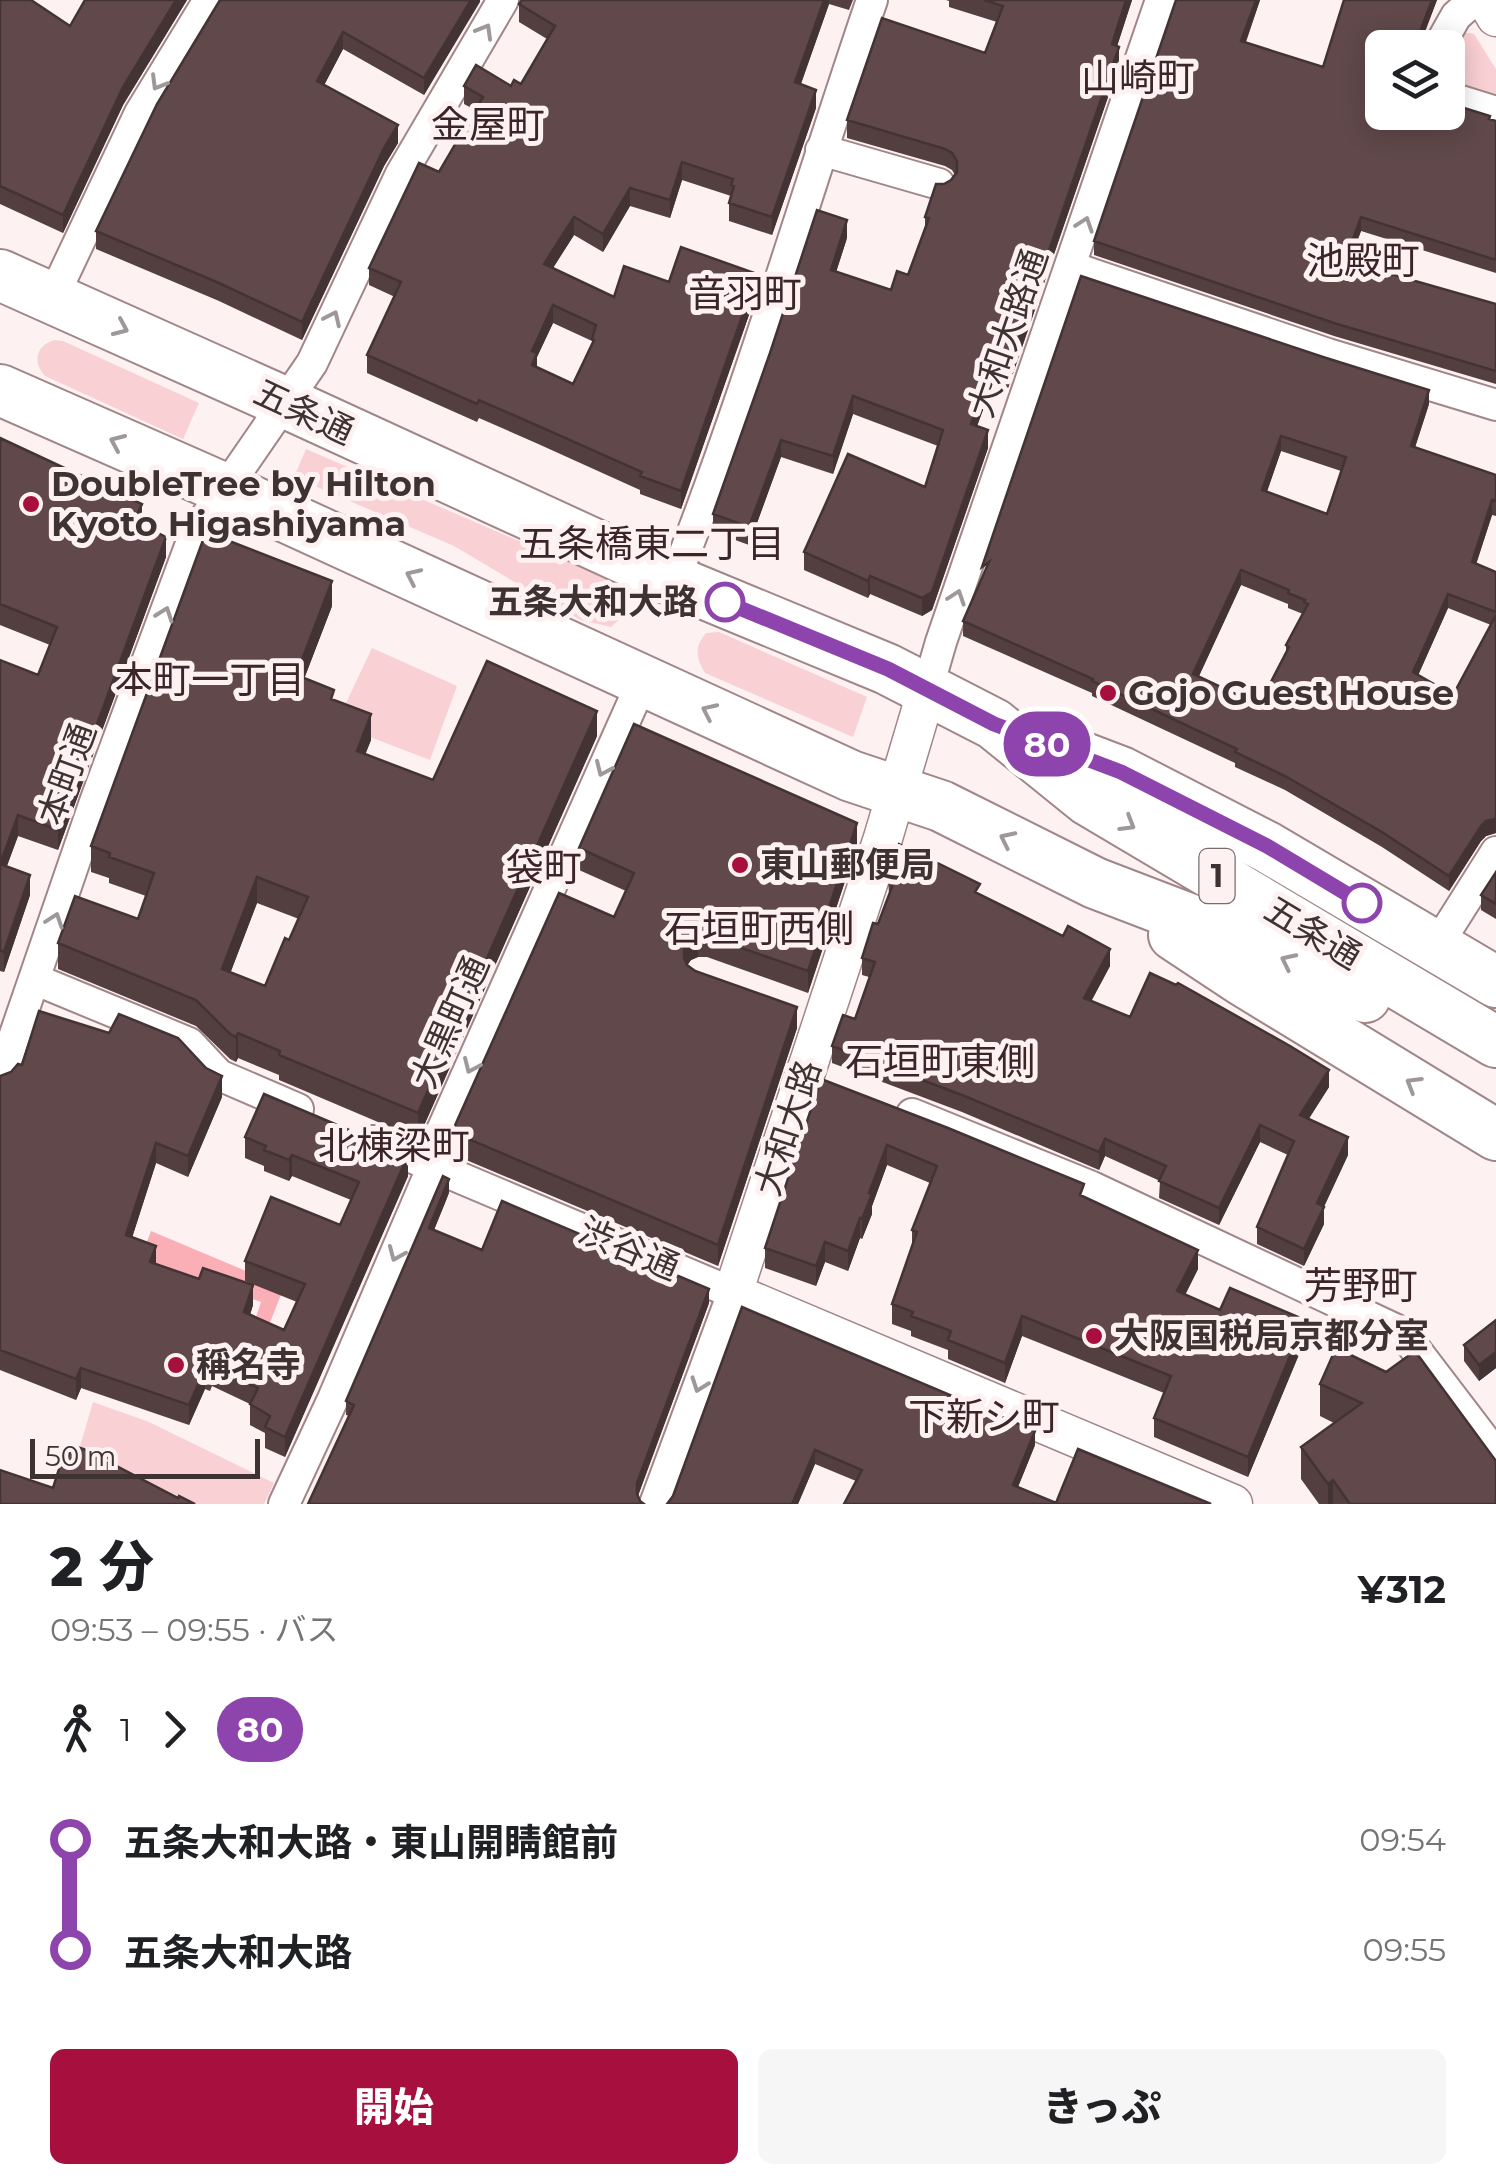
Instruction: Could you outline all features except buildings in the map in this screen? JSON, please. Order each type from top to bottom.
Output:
[{"type":"highway","name":"五条通","points":[[2,282],[53,298],[674,581],[888,669],[994,724],[1088,800],[1444,1023],[1496,1067]]},
{"type":"highway","name":"五条通","points":[[0,390],[851,776],[941,806],[1094,882],[1496,1042]]},
{"type":"highway","name":"1","points":[[994,724],[1121,772],[1267,846],[1496,982]]},
{"type":"highway","name":"1","points":[[1094,882],[1242,980],[1496,1134]]},
{"type":"street","points":[[53,298],[140,113],[209,0]]},
{"type":"street","name":"本町通","points":[[0,1078],[95,802],[195,533],[312,363],[401,174],[503,0]]},
{"type":"street","points":[[674,581],[771,308],[872,0]]},
{"type":"street","name":"大和大路通","points":[[927,690],[1161,0]]},
{"type":"street","points":[[1448,30],[1456,16],[1474,0]]},
{"type":"street","points":[[1486,0],[1496,18]]},
{"type":"street","points":[[1465,102],[1496,112]]},
{"type":"street","points":[[821,150],[939,184]]},
{"type":"street","points":[[1071,267],[1328,354],[1496,405]]},
{"type":"street","name":"大黒町通","points":[[284,1504],[410,1221],[430,1173],[427,1164],[643,680]]},
{"type":"street","name":"大和大路","points":[[654,1504],[816,1077],[807,1012],[897,792],[927,690]]},
{"type":"street","points":[[1436,947],[1496,852]]},
{"type":"street","name":"渋谷通","points":[[34,979],[189,1042],[219,1074],[1233,1504]]},
{"type":"street","points":[[881,1102],[1092,1186],[1402,1333],[1496,1455]]},
{"type":"shaded area","points":[[1465,32],[1474,34],[1496,69],[1496,100],[1465,90]]},
{"type":"shaded area","points":[[55,340],[199,403],[183,439],[45,376],[38,365],[38,355]]},
{"type":"shaded area","points":[[306,449],[609,580],[627,600],[622,617],[611,627],[581,620],[454,546],[294,477]]},
{"type":"shaded area","points":[[719,632],[867,697],[853,737],[705,673],[698,648],[706,633]]},
{"type":"shaded area","points":[[372,648],[457,686],[430,760],[334,723],[316,691],[346,703]]},
{"type":"shaded area","points":[[151,1231],[284,1287],[260,1348],[247,1344],[261,1302],[141,1257]]},
{"type":"shaded area","points":[[93,1402],[149,1422],[274,1483],[264,1504],[177,1504],[77,1457]]},
{"type":"bus line","name":"80","points":[[725,602],[888,669],[994,724],[1121,772],[1267,846],[1362,903]]},
{"type":"place","name":"DoubleTree by Hilton Kyoto Higashiyama","points":[[31,504]]},
{"type":"place","name":"五条大和大路","points":[[725,602]]},
{"type":"place","name":"Gojo Guest House","points":[[1108,693]]},
{"type":"place","name":"東山郵便局","points":[[740,865]]},
{"type":"place","name":"大阪国税局京都分室","points":[[1094,1336]]},
{"type":"place","name":"稱名寺","points":[[176,1365]]},
{"type":"district","name":"山崎町","points":[[1138,78]]},
{"type":"district","name":"金屋町","points":[[488,125]]},
{"type":"district","name":"池殿町","points":[[1363,261]]},
{"type":"district","name":"音羽町","points":[[745,294]]},
{"type":"district","name":"五条橋東二丁目","points":[[652,544]]},
{"type":"district","name":"本町一丁目","points":[[210,680]]},
{"type":"district","name":"袋町","points":[[544,868]]},
{"type":"district","name":"石垣町西側","points":[[759,929]]},
{"type":"district","name":"石垣町東側","points":[[940,1062]]},
{"type":"district","name":"北棟梁町","points":[[394,1146]]},
{"type":"district","name":"芳野町","points":[[1361,1286]]},
{"type":"district","name":"下新シ町","points":[[984,1417]]}]
